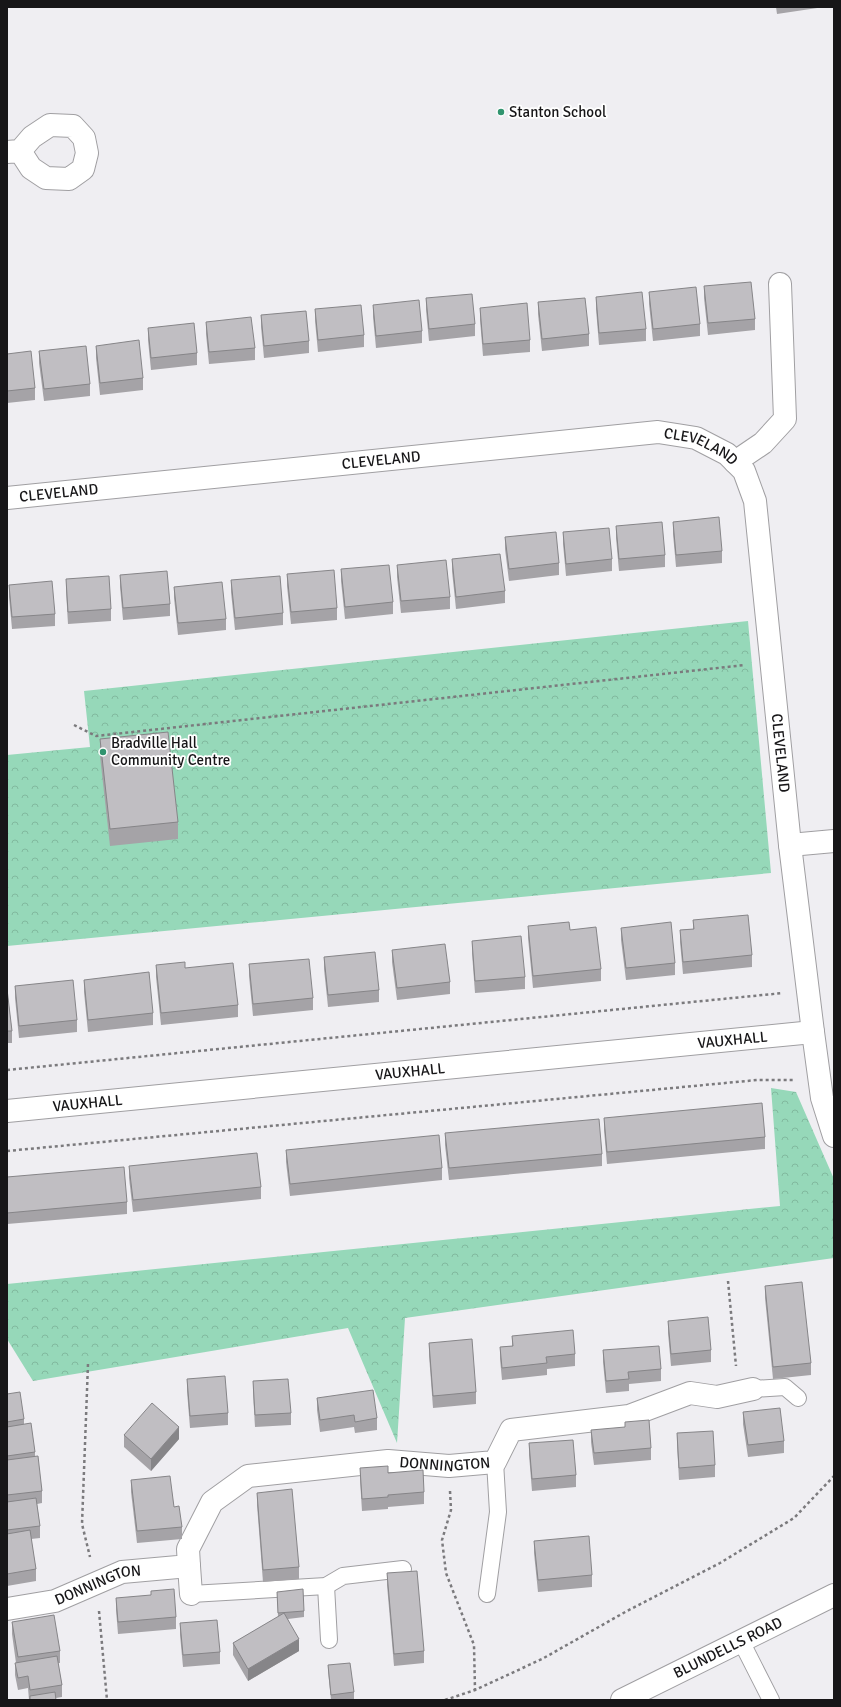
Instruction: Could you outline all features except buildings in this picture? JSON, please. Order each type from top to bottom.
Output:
[{"type":"street","points":[[735,462],[763,443],[785,419],[780,284]]},
{"type":"street","name":"CLEVELAND","points":[[7,498],[658,432],[696,438],[728,454],[744,471],[755,501],[790,846],[813,1032],[822,1098],[834,1136]]},
{"type":"street","points":[[790,846],[834,841]]},
{"type":"street","name":"VAUXHALL","points":[[7,1111],[813,1032]]},
{"type":"street","name":"DONNINGTON","points":[[191,1594],[188,1549],[212,1502],[248,1476],[388,1461],[449,1466],[496,1462],[511,1430],[629,1416],[690,1393],[718,1397],[746,1390]]},
{"type":"street","name":"DONNINGTON","points":[[7,1609],[55,1601],[122,1572],[189,1566]]},
{"type":"street","name":"BLUNDELLS ROAD","points":[[622,1700],[834,1595]]},
{"type":"lane","points":[[746,1390],[785,1387],[798,1398]]},
{"type":"lane","points":[[487,1594],[498,1512],[496,1462]]},
{"type":"lane","points":[[191,1594],[326,1586],[343,1576],[403,1569]]},
{"type":"lane","points":[[326,1586],[329,1640]]},
{"type":"lane","points":[[741,1641],[771,1700]]},
{"type":"path","points":[[74,725],[96,736],[771,662]]},
{"type":"path","points":[[7,1070],[808,991]]},
{"type":"path","points":[[7,1151],[757,1080],[819,1080]]},
{"type":"path","points":[[728,1281],[746,1390]]},
{"type":"path","points":[[88,1364],[82,1524],[97,1582],[108,1700]]},
{"type":"path","points":[[449,1466],[451,1510],[442,1540],[446,1573],[474,1645],[475,1690]]},
{"type":"path","points":[[445,1700],[475,1690],[542,1659],[627,1611],[720,1563],[794,1518],[834,1476]]},
{"type":"green space","points":[[748,621],[771,873],[7,946],[7,755],[90,747],[84,691]]},
{"type":"green space","points":[[771,1088],[796,1092],[834,1179],[834,1258],[405,1318],[397,1443],[348,1328],[33,1381],[7,1339],[7,1284],[780,1206]]},
{"type":"place","name":"Stanton School","points":[[501,112]]},
{"type":"place","name":"Bradville Hall Community Centre","points":[[103,752]]}]
